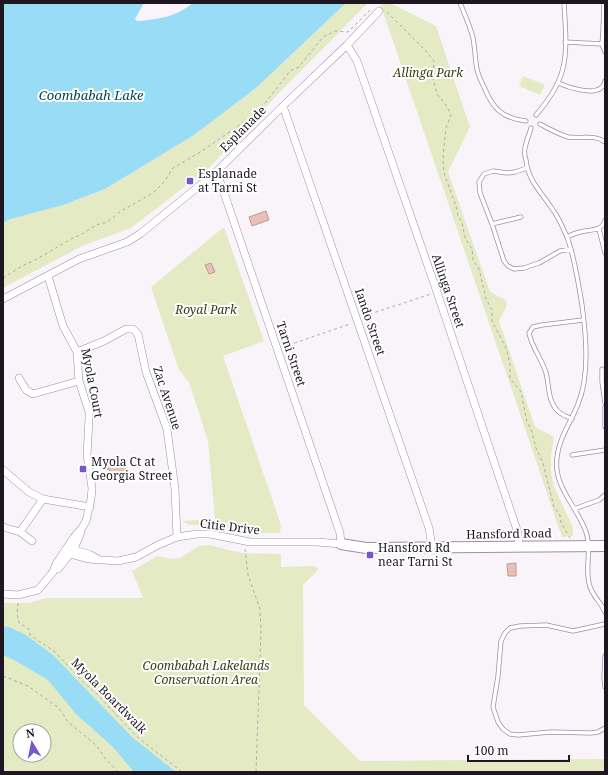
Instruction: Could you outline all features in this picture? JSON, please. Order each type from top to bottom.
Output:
[{"type":"street","name":"Esplanade","points":[[3,299],[87,255],[134,239],[215,173],[347,46],[376,9]]},
{"type":"street","name":"Allinga Street","points":[[347,46],[357,60],[437,292],[518,533],[519,547]]},
{"type":"street","name":"Iando Street","points":[[283,106],[429,528],[432,548]]},
{"type":"street","name":"Tarni Street","points":[[215,173],[221,184],[340,533],[341,544]]},
{"type":"street","name":"Myola Court","points":[[18,595],[38,590],[53,572],[57,570],[82,528],[90,507],[92,492],[87,455],[89,416],[88,406],[78,381],[77,352],[63,326],[48,276]]},
{"type":"street","name":"Zac Avenue","points":[[77,352],[104,341],[126,329],[133,329],[138,334],[146,372],[167,429],[175,489],[177,537]]},
{"type":"street","points":[[18,378],[26,390],[33,394],[78,381]]},
{"type":"street","points":[[3,470],[29,492],[43,499],[90,507]]},
{"type":"street","points":[[20,532],[43,499]]},
{"type":"street","points":[[3,527],[20,532],[32,541]]},
{"type":"street","name":"Citie Drive","points":[[69,550],[89,554],[98,559],[118,561],[131,558],[163,542],[177,537],[204,534],[250,542],[317,542],[341,544]]},
{"type":"street","name":"Hansford Road","points":[[341,544],[366,548],[432,548],[519,547],[588,542],[605,546]]},
{"type":"street","points":[[3,594],[18,595]]},
{"type":"lane","points":[[460,3],[473,40],[477,71],[488,98],[495,109],[501,113],[526,121]]},
{"type":"lane","points":[[536,116],[551,98],[563,67],[565,42],[564,3]]},
{"type":"lane","points":[[604,3],[604,30],[602,44],[605,52]]},
{"type":"lane","points":[[565,42],[602,44]]},
{"type":"lane","points":[[558,83],[587,91],[599,89],[605,81]]},
{"type":"lane","points":[[540,124],[559,134],[570,137],[596,138],[605,142]]},
{"type":"lane","points":[[531,128],[524,149],[527,168],[530,177],[553,210],[567,237],[571,249],[582,305],[586,360],[585,381],[579,403],[559,445],[557,458],[559,483],[586,531],[588,542],[588,582],[592,593],[605,612]]},
{"type":"lane","points":[[527,168],[516,172],[507,173],[493,171],[484,174],[479,182],[480,193],[504,261],[508,266],[514,269],[524,268],[540,263],[560,251],[571,249]]},
{"type":"lane","points":[[492,224],[521,217]]},
{"type":"lane","points":[[567,237],[578,232],[599,229],[605,220]]},
{"type":"lane","points":[[599,229],[605,252]]},
{"type":"lane","points":[[572,418],[555,409],[546,373],[531,341],[529,333],[533,327],[583,320]]},
{"type":"lane","points":[[602,369],[605,403]]},
{"type":"lane","points":[[605,407],[605,427]]},
{"type":"lane","points":[[572,455],[605,450]]},
{"type":"lane","points":[[574,509],[599,500],[605,495]]},
{"type":"lane","points":[[605,624],[573,631],[546,625],[510,628],[501,641],[498,676],[493,707],[498,722],[503,729],[510,734],[518,735],[551,732],[591,733],[598,732],[605,728]]},
{"type":"lane","points":[[605,656],[605,687]]},
{"type":"path","points":[[3,278],[96,225],[107,222],[120,211],[153,193],[165,181],[173,168],[202,152],[248,119],[266,102],[290,71],[299,67],[323,37],[334,31],[348,32],[376,9],[382,8],[426,50],[434,61],[433,79],[437,94],[446,105],[451,115],[446,128],[443,160],[444,173],[458,216],[462,222],[465,238],[472,249],[473,260],[479,269],[486,299],[492,310],[492,321],[506,348],[510,363],[510,378],[520,392],[527,422],[543,463],[554,507],[560,515],[561,523],[569,538],[588,542]]},
{"type":"path","points":[[277,349],[437,292]]},
{"type":"path","points":[[245,549],[248,575],[260,609],[261,631],[256,772]]},
{"type":"path","name":"Myola Boardwalk","points":[[18,595],[17,613],[20,622],[29,629],[30,635],[55,652],[136,736],[182,772]]},
{"type":"path","points":[[3,676],[28,686],[59,708],[68,722],[96,745],[105,758],[118,772]]},
{"type":"green space","points":[[346,3],[368,3],[276,96],[210,167],[131,228],[82,246],[3,288],[3,223],[11,219],[63,205],[105,189],[194,135],[256,88]]},
{"type":"green space","name":"Allinga Park","points":[[380,3],[390,3],[436,26],[470,127],[448,172],[490,292],[506,300],[507,305],[499,321],[535,427],[554,437],[551,457],[551,472],[554,487],[573,527],[573,536],[562,537]]},
{"type":"green space","points":[[523,76],[545,85],[540,95],[519,86]]},
{"type":"green space","name":"Royal Park","points":[[224,227],[264,341],[223,356],[281,525],[280,533],[250,533],[215,525],[191,525],[183,521],[215,519],[208,441],[189,382],[179,370],[151,287]]},
{"type":"green space","name":"Coombabah Lakelands Conservation Area","points":[[209,545],[241,553],[281,554],[281,567],[314,566],[319,569],[303,585],[304,705],[360,761],[605,759],[605,772],[3,772],[3,603],[29,603],[46,598],[143,598],[132,571],[157,556],[173,559],[180,558],[199,546]]},
{"type":"water","name":"Coombabah Lake","points":[[3,3],[144,3],[135,19],[137,21],[141,21],[162,18],[174,14],[193,3],[346,3],[256,88],[194,135],[105,189],[63,205],[11,219],[3,223]]},
{"type":"water","points":[[3,626],[9,627],[26,635],[53,655],[133,738],[176,772],[134,772],[113,747],[76,714],[48,680],[3,655]]},
{"type":"building","points":[[266,211],[269,220],[252,226],[249,217]]},
{"type":"building","points":[[211,263],[215,272],[209,274],[205,265]]},
{"type":"building","points":[[124,460],[126,471],[110,473],[109,469],[105,470],[104,463]]},
{"type":"building","points":[[516,563],[516,576],[508,576],[507,564]]},
{"type":"place","name":"Esplanade at Tarni St","points":[[190,181]]},
{"type":"place","name":"Myola Ct at Georgia Street","points":[[83,469]]},
{"type":"place","name":"Hansford Rd near Tarni St","points":[[370,555]]}]
